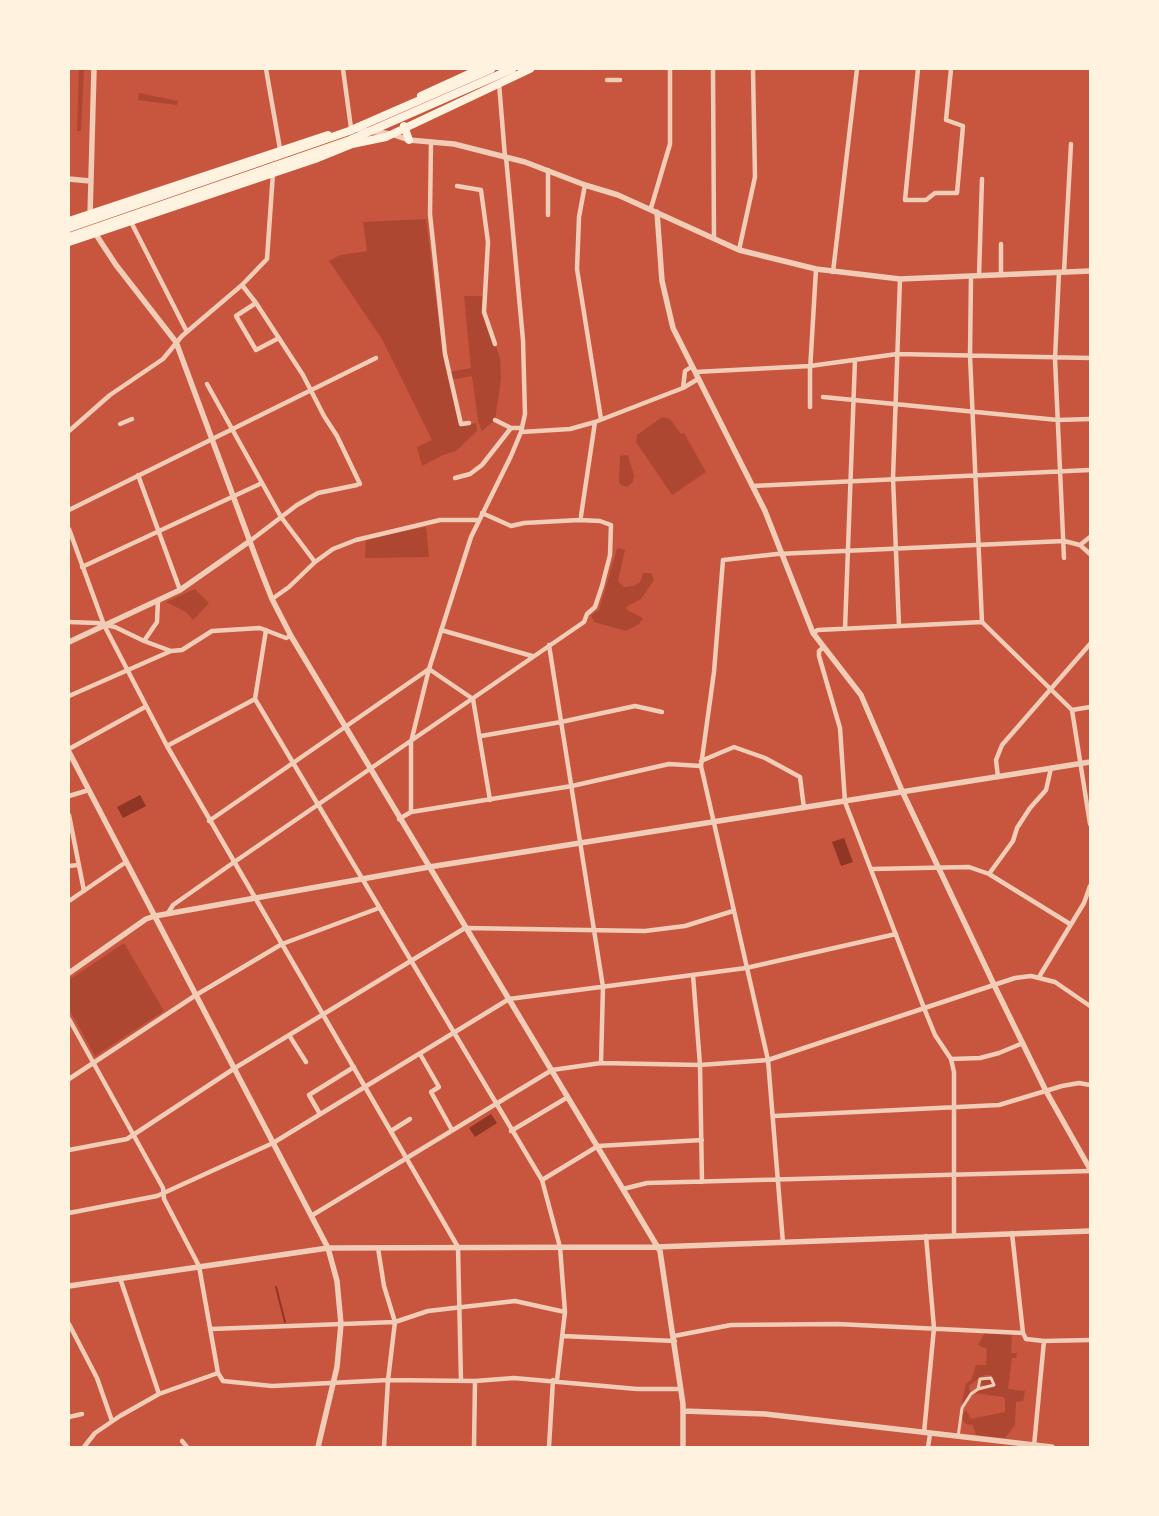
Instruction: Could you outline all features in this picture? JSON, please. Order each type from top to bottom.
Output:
[{"type":"highway","points":[[69,221],[280,149],[351,128],[480,69]]},
{"type":"highway","points":[[69,228],[348,131],[491,69]]},
{"type":"highway","points":[[69,237],[350,140],[512,69]]},
{"type":"highway","points":[[69,242],[273,173],[352,144],[391,134],[404,126],[530,69]]},
{"type":"highway","points":[[404,126],[409,140]]},
{"type":"street","points":[[94,69],[89,213],[94,234],[176,342],[272,599],[291,636],[399,819],[598,1146],[662,1256],[684,1410],[683,1447]]},
{"type":"street","points":[[343,69],[351,128],[391,134],[409,140],[454,144],[548,170],[650,208],[739,250],[816,269],[900,279],[1090,271]]},
{"type":"street","points":[[650,208],[670,144],[670,69]]},
{"type":"street","points":[[713,69],[714,239]]},
{"type":"street","points":[[739,250],[755,177],[753,69]]},
{"type":"street","points":[[833,272],[857,69]]},
{"type":"street","points":[[918,69],[905,200],[926,200],[935,192],[957,193],[963,126],[946,120],[951,69]]},
{"type":"street","points":[[266,70],[280,149]]},
{"type":"street","points":[[607,80],[620,80]]},
{"type":"street","points":[[411,812],[411,742],[429,669],[471,537],[512,456],[525,414],[523,340],[498,83]]},
{"type":"street","points":[[431,142],[430,214],[445,354],[461,424],[469,423]]},
{"type":"street","points":[[1064,558],[1056,359],[1070,144]]},
{"type":"street","points":[[548,170],[548,215]]},
{"type":"street","points":[[69,431],[110,395],[163,359],[176,342],[242,285],[268,259],[273,173]]},
{"type":"street","points":[[69,179],[90,181]]},
{"type":"street","points":[[979,276],[982,179]]},
{"type":"street","points":[[585,185],[579,216],[577,268],[601,420]]},
{"type":"street","points":[[457,186],[481,190],[488,242],[484,312],[495,344]]},
{"type":"street","points":[[623,1189],[647,1184],[1090,1170],[1046,1091],[995,986],[903,793],[861,695],[812,633],[782,555],[752,486],[673,328],[666,300],[659,252],[657,212]]},
{"type":"street","points":[[131,222],[187,332]]},
{"type":"street","points":[[1001,244],[1002,274]]},
{"type":"street","points":[[810,407],[810,366],[816,269]]},
{"type":"street","points":[[971,276],[970,356],[982,622],[1072,710],[1090,824]]},
{"type":"street","points":[[899,626],[893,478],[900,279]]},
{"type":"street","points":[[69,642],[180,590],[281,517],[318,493],[358,485],[337,436],[279,338],[242,285]]},
{"type":"street","points":[[256,303],[236,316],[256,350],[279,338]]},
{"type":"street","points":[[682,388],[685,371],[693,369],[810,366],[897,354],[1056,359],[1090,358]]},
{"type":"street","points":[[69,510],[311,392],[376,358]]},
{"type":"street","points":[[845,628],[855,360]]},
{"type":"street","points":[[494,420],[511,428],[521,430],[570,429],[596,422],[682,388],[698,379]]},
{"type":"street","points":[[207,384],[281,517],[315,562]]},
{"type":"street","points":[[823,397],[1058,420],[1090,419]]},
{"type":"street","points":[[120,424],[132,419]]},
{"type":"street","points":[[581,516],[596,422]]},
{"type":"street","points":[[455,478],[470,474],[482,465],[511,428]]},
{"type":"street","points":[[752,486],[1090,470]]},
{"type":"street","points":[[138,475],[180,590]]},
{"type":"street","points":[[82,567],[262,483]]},
{"type":"street","points":[[168,913],[173,905],[584,622],[587,614],[595,607],[610,556],[611,525],[600,521],[579,520],[524,523],[511,526],[482,513]]},
{"type":"street","points":[[272,599],[333,549],[356,540],[440,520],[478,520]]},
{"type":"street","points":[[69,529],[104,625],[167,746],[458,1247],[462,1381]]},
{"type":"street","points":[[1080,545],[1090,537]]},
{"type":"street","points":[[783,1243],[768,1060],[701,763],[715,663],[723,560],[782,555],[1064,541],[1080,545],[1090,554]]},
{"type":"street","points":[[144,641],[157,622],[158,600]]},
{"type":"street","points":[[69,622],[97,623],[115,627],[171,651]]},
{"type":"street","points":[[812,633],[818,630],[845,628],[982,622]]},
{"type":"street","points":[[69,696],[171,651],[182,650],[212,631],[260,628],[286,638],[291,636]]},
{"type":"street","points":[[266,630],[255,699],[542,1180],[560,1247],[564,1312],[549,1447]]},
{"type":"street","points":[[441,630],[532,656]]},
{"type":"street","points":[[998,777],[996,760],[1002,746],[1090,644]]},
{"type":"street","points":[[549,645],[603,987],[601,1063]]},
{"type":"street","points":[[824,647],[819,652],[819,656],[840,728],[845,802],[924,1008],[935,1035],[951,1060],[954,1072],[954,1235]]},
{"type":"street","points":[[429,669],[473,699],[481,736],[490,800]]},
{"type":"street","points":[[209,821],[429,669]]},
{"type":"street","points":[[167,746],[255,699]]},
{"type":"street","points":[[481,736],[561,722],[635,706],[662,712]]},
{"type":"street","points":[[146,707],[69,750],[328,1248],[337,1281],[341,1324],[333,1384],[318,1447]]},
{"type":"street","points":[[1072,710],[1090,707]]},
{"type":"street","points":[[399,819],[411,812],[572,786],[669,764],[701,763],[734,747],[765,758],[800,777],[804,808]]},
{"type":"street","points":[[69,973],[146,919],[168,913],[429,867],[1090,762]]},
{"type":"street","points":[[989,874],[1012,841],[1017,828],[1030,808],[1046,790],[1050,768]]},
{"type":"street","points":[[69,796],[89,790]]},
{"type":"street","points":[[69,815],[84,891]]},
{"type":"street","points":[[69,901],[126,862]]},
{"type":"street","points":[[69,866],[78,865]]},
{"type":"street","points":[[871,869],[969,867],[989,874],[1070,924]]},
{"type":"street","points":[[1039,977],[1084,903],[1090,886]]},
{"type":"street","points":[[69,1079],[196,995],[282,944],[379,908]]},
{"type":"street","points":[[69,1150],[120,1142],[132,1136],[235,1068],[465,928],[645,931],[685,926],[733,911]]},
{"type":"street","points":[[69,1213],[163,1194],[273,1143],[509,999],[746,968],[896,934]]},
{"type":"street","points":[[693,975],[700,1065],[702,1182]]},
{"type":"street","points":[[311,1216],[552,1070],[601,1063],[700,1065],[768,1060],[1015,978],[1039,977],[1055,982],[1090,1006]]},
{"type":"street","points":[[69,1019],[162,1188],[164,1199],[199,1266],[218,1373],[223,1380],[272,1386],[388,1380],[475,1381],[504,1378],[555,1380],[637,1389],[681,1389]]},
{"type":"street","points":[[289,1035],[306,1062]]},
{"type":"street","points":[[951,1060],[980,1058],[999,1053],[1023,1043]]},
{"type":"street","points":[[420,1054],[439,1087],[432,1092],[452,1130]]},
{"type":"street","points":[[320,1114],[309,1095],[354,1067]]},
{"type":"street","points":[[774,1116],[999,1105],[1080,1083],[1090,1085]]},
{"type":"street","points":[[512,1131],[568,1097]]},
{"type":"street","points":[[392,1131],[410,1119]]},
{"type":"street","points":[[542,1180],[598,1146],[702,1140]]},
{"type":"street","points":[[69,1286],[328,1248],[656,1247],[1090,1230]]},
{"type":"street","points":[[1012,1233],[1023,1334],[1026,1339],[1044,1341],[1090,1340]]},
{"type":"street","points":[[926,1236],[934,1328],[927,1434],[928,1447]]},
{"type":"street","points":[[378,1248],[384,1286],[395,1322],[388,1380],[384,1447]]},
{"type":"street","points":[[120,1278],[159,1394]]},
{"type":"street","points":[[211,1329],[395,1322],[428,1310],[516,1301],[564,1312]]},
{"type":"street","points":[[69,1324],[97,1378],[112,1421]]},
{"type":"street","points":[[562,1336],[674,1338],[731,1325],[837,1324],[1023,1334]]},
{"type":"street","points":[[1034,1446],[1044,1341]]},
{"type":"street","points":[[84,1447],[95,1433],[159,1394],[218,1373]]},
{"type":"street","points":[[958,1437],[962,1408],[971,1394],[978,1389],[994,1385],[991,1378],[980,1379],[978,1389]]},
{"type":"street","points":[[474,1447],[475,1381]]},
{"type":"street","points":[[684,1410],[765,1414],[1052,1447]]},
{"type":"street","points":[[69,1417],[82,1414]]},
{"type":"street","points":[[182,1441],[187,1447]]},
{"type":"shaded area","points":[[79,69],[84,69],[81,131],[77,131]]},
{"type":"shaded area","points":[[139,93],[178,101],[177,105],[138,100]]},
{"type":"shaded area","points":[[426,219],[443,356],[460,427],[476,423],[477,431],[456,451],[443,455],[422,466],[417,447],[432,440],[382,339],[329,261],[340,255],[367,251],[363,222]]},
{"type":"shaded area","points":[[464,296],[484,296],[484,312],[500,358],[501,379],[495,420],[482,431],[478,421],[472,376],[451,380],[449,372],[471,368]]},
{"type":"shaded area","points":[[662,417],[670,419],[681,434],[684,433],[706,472],[672,495],[636,442],[637,435]]},
{"type":"shaded area","points":[[626,455],[634,475],[633,482],[627,487],[619,482],[620,456]]},
{"type":"shaded area","points":[[426,527],[429,557],[365,558],[366,539]]},
{"type":"shaded area","points":[[617,549],[625,550],[618,581],[624,587],[634,586],[640,582],[643,573],[651,573],[654,580],[641,599],[626,607],[627,610],[643,618],[639,624],[626,631],[594,622],[591,615],[599,610]]},
{"type":"shaded area","points":[[195,589],[209,603],[193,620],[186,612],[166,602]]},
{"type":"shaded area","points":[[140,795],[146,806],[123,818],[117,807]]},
{"type":"shaded area","points":[[844,838],[853,862],[841,866],[832,842]]},
{"type":"shaded area","points":[[124,943],[164,1011],[95,1056],[69,1009],[69,980]]},
{"type":"shaded area","points":[[491,1114],[497,1123],[475,1137],[469,1128]]},
{"type":"shaded area","points":[[985,1332],[1012,1334],[1011,1353],[1017,1353],[1016,1358],[1012,1358],[1008,1389],[1025,1391],[1023,1401],[1016,1402],[1015,1425],[1005,1438],[976,1435],[973,1425],[966,1424],[963,1421],[962,1415],[966,1410],[971,1419],[1005,1412],[1005,1399],[1003,1397],[974,1393],[989,1386],[979,1385],[981,1380],[991,1380],[991,1375],[984,1375],[971,1384],[969,1386],[970,1393],[963,1404],[962,1401],[966,1384],[971,1380],[976,1365],[986,1365],[987,1349],[978,1345]]},
{"type":"waterway","points":[[276,1287],[285,1322]]}]
